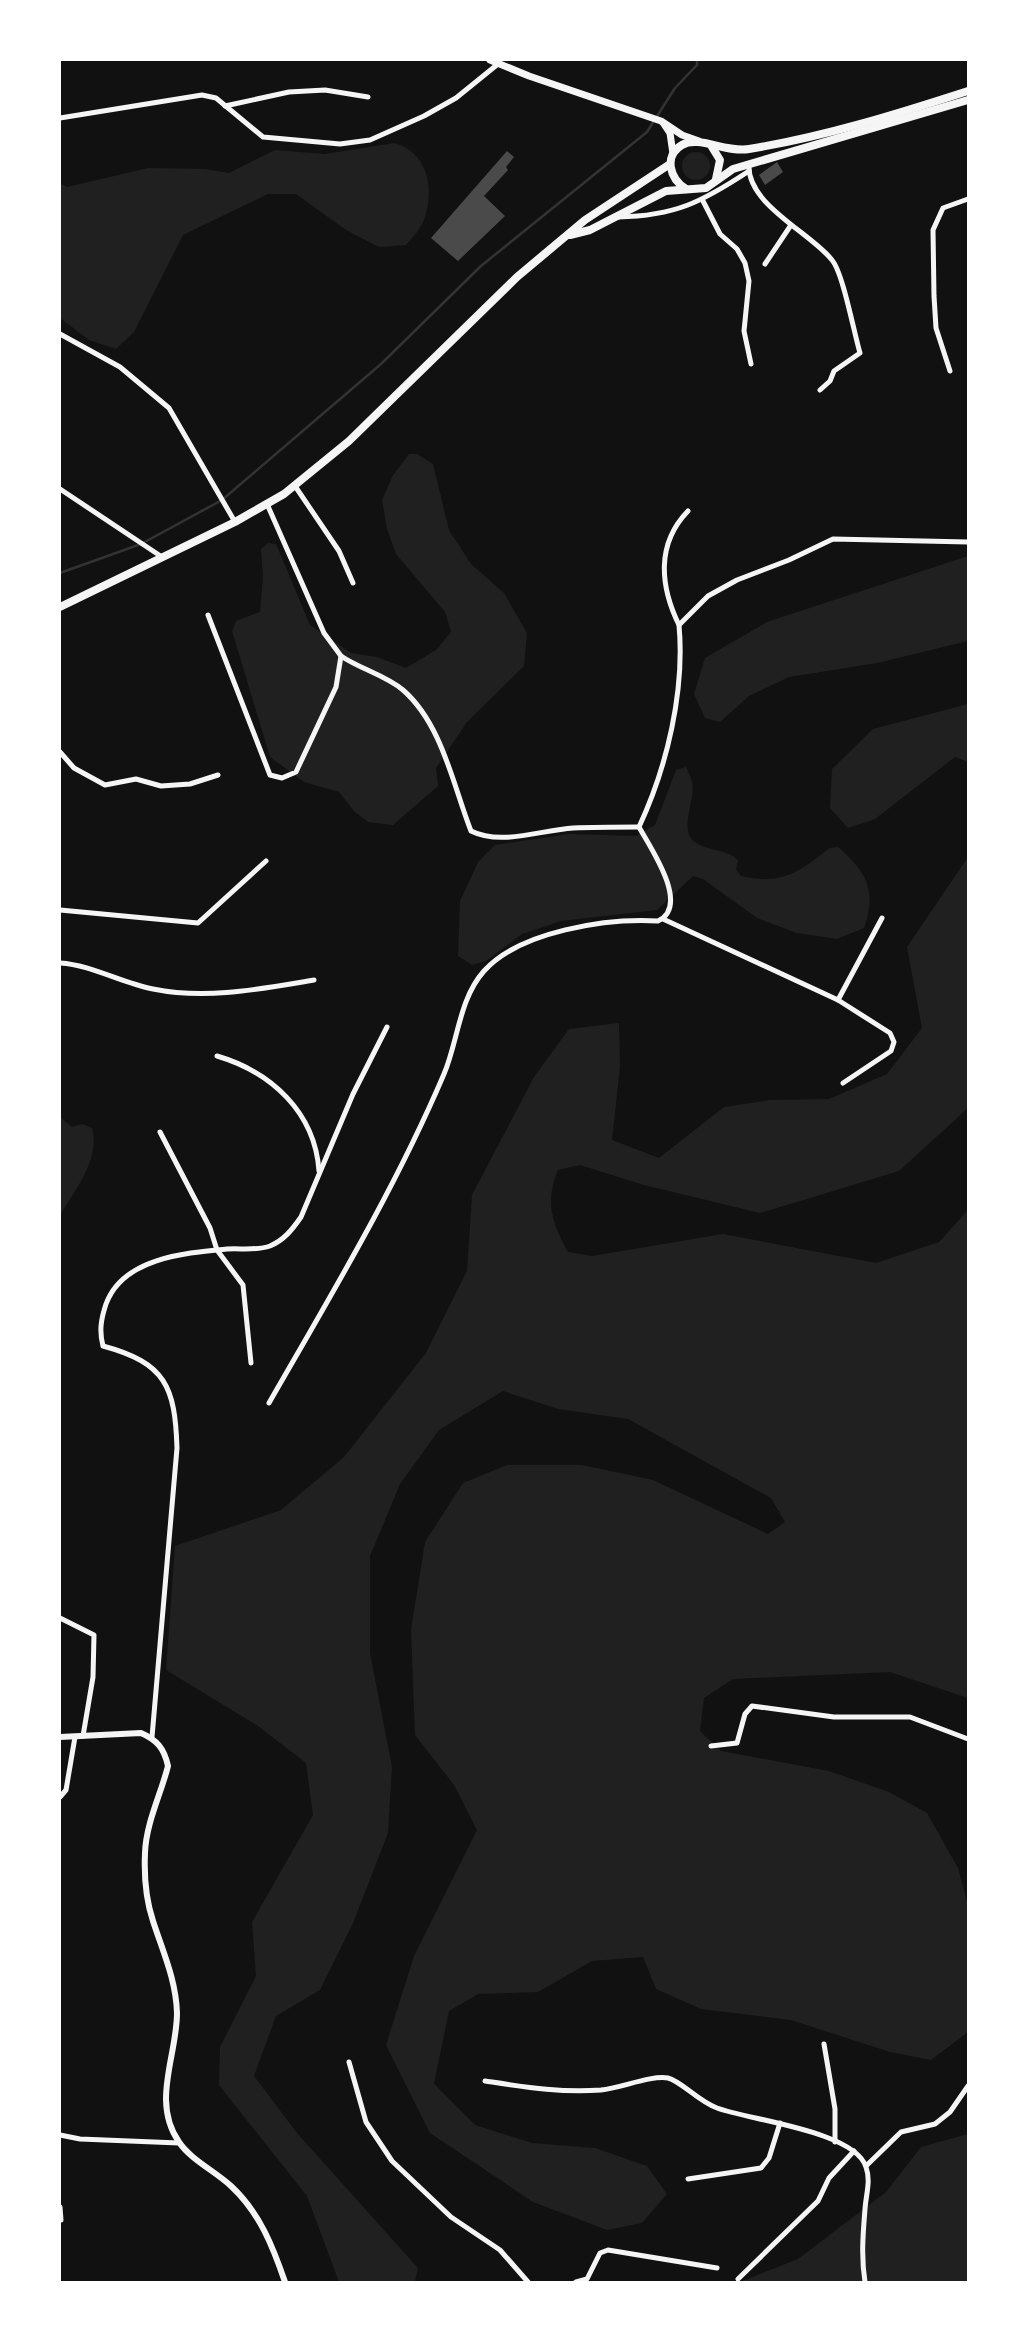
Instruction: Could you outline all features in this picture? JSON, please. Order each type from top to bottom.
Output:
[{"type":"main road","points":[[490,60],[660,120],[682,135],[712,147],[745,150],[769,146],[968,91]]},
{"type":"main road","points":[[569,235],[580,234],[666,191],[699,190],[716,179],[749,167],[968,100]]},
{"type":"main road","points":[[660,120],[670,133],[673,154],[670,164],[674,179],[685,189]]},
{"type":"main road","points":[[673,154],[684,143],[699,141]]},
{"type":"main road","points":[[712,147],[720,160],[716,179]]},
{"type":"main road","points":[[60,607],[235,522],[295,486],[349,441],[517,277],[610,203],[670,164]]},
{"type":"street","points":[[60,118],[202,95],[216,98],[263,137],[340,144],[370,140],[456,98],[498,64]]},
{"type":"street","points":[[225,106],[289,92],[325,90],[368,97]]},
{"type":"street","points":[[611,217],[665,212],[703,201],[749,167],[766,201],[836,265],[860,352],[834,371],[830,382],[820,390]]},
{"type":"street","points":[[950,371],[936,328],[933,233],[941,210],[968,199]]},
{"type":"street","points":[[703,201],[720,234],[740,253],[748,273],[744,331],[751,364]]},
{"type":"street","points":[[765,264],[791,225]]},
{"type":"street","points":[[60,334],[120,367],[169,408],[235,522]]},
{"type":"street","points":[[295,486],[339,551],[353,583]]},
{"type":"street","points":[[60,489],[162,557]]},
{"type":"street","points":[[267,504],[324,633],[341,656],[402,690],[432,728],[447,758],[450,778],[471,831],[479,835],[507,837],[572,828],[639,827]]},
{"type":"street","points":[[663,919],[670,906],[670,889],[639,827],[662,764],[677,694],[681,645],[678,625],[667,597],[664,558],[671,531],[688,511]]},
{"type":"street","points":[[678,625],[708,596],[737,580],[833,539],[968,542]]},
{"type":"street","points":[[208,615],[270,775],[282,778],[296,772],[336,687],[341,656]]},
{"type":"street","points":[[60,752],[74,768],[105,785],[136,779],[161,786],[190,784],[218,775]]},
{"type":"street","points":[[60,910],[198,923],[266,860]]},
{"type":"street","points":[[838,1000],[882,918]]},
{"type":"street","points":[[269,1403],[382,1207],[444,1073],[464,1009],[485,970],[531,938],[554,932],[663,919],[838,1000],[890,1033],[894,1042],[891,1051],[844,1083]]},
{"type":"street","points":[[60,963],[77,964],[135,985],[189,995],[234,993],[314,980]]},
{"type":"street","points":[[152,1737],[177,1448],[176,1415],[170,1391],[159,1372],[130,1353],[103,1346],[99,1333],[110,1292],[122,1277],[151,1263],[216,1250],[260,1248],[283,1238],[301,1217],[354,1094],[387,1027]]},
{"type":"street","points":[[217,1056],[264,1075],[301,1115],[317,1147],[319,1174]]},
{"type":"street","points":[[160,1132],[210,1228],[216,1250],[243,1285],[251,1363]]},
{"type":"street","points":[[60,1618],[94,1635],[93,1677],[83,1736]]},
{"type":"street","points":[[711,1746],[737,1743],[745,1714],[752,1706],[834,1717],[910,1717],[968,1739]]},
{"type":"street","points":[[60,1737],[117,1732],[141,1733],[152,1737],[165,1752],[168,1766],[145,1851],[147,1896],[175,1988],[177,2015],[165,2103],[169,2122],[179,2143],[232,2187],[256,2214],[271,2244],[285,2283]]},
{"type":"street","points":[[60,1797],[66,1790],[75,1737]]},
{"type":"street","points":[[824,2044],[835,2109],[835,2142]]},
{"type":"street","points":[[349,2062],[366,2122],[393,2161],[451,2217],[500,2250],[528,2283]]},
{"type":"street","points":[[485,2081],[554,2092],[629,2087],[656,2078],[669,2078],[678,2082],[694,2098],[717,2109],[780,2123],[854,2151],[866,2166],[869,2182],[862,2258],[864,2283]]},
{"type":"street","points":[[866,2166],[901,2132],[935,2124],[950,2112],[968,2086]]},
{"type":"street","points":[[688,2179],[761,2168],[769,2158],[780,2123]]},
{"type":"street","points":[[60,2135],[80,2139],[179,2143]]},
{"type":"street","points":[[738,2279],[818,2202],[830,2178],[854,2151]]},
{"type":"street","points":[[60,2207],[61,2220]]},
{"type":"street","points":[[576,2283],[587,2279],[600,2253],[608,2250],[717,2268]]},
{"type":"shaded area","points":[[394,143],[415,154],[422,163],[429,185],[423,222],[406,245],[379,247],[346,230],[296,194],[268,194],[183,235],[134,332],[116,349],[89,340],[60,318],[60,183],[67,187],[148,168],[205,169],[229,173],[275,150],[325,154]]},
{"type":"shaded area","points":[[696,152],[706,156],[710,166],[706,176],[696,180],[686,176],[682,166],[686,156]]},
{"type":"shaded area","points":[[409,454],[417,454],[433,464],[449,530],[471,564],[504,593],[527,633],[524,666],[467,722],[436,768],[438,786],[393,825],[368,822],[354,811],[339,792],[304,782],[270,757],[232,631],[236,621],[260,612],[263,577],[261,549],[268,543],[276,544],[310,625],[351,653],[377,657],[406,668],[436,650],[451,632],[445,612],[396,554],[387,529],[382,500],[393,475]]},
{"type":"shaded area","points":[[968,556],[968,641],[877,663],[789,677],[749,696],[720,722],[705,718],[694,694],[705,658],[767,622]]},
{"type":"shaded area","points":[[968,704],[968,762],[955,757],[875,819],[848,828],[830,808],[832,769],[873,729]]},
{"type":"shaded area","points":[[686,767],[693,788],[688,831],[694,842],[728,853],[738,861],[736,869],[741,876],[768,879],[789,875],[830,848],[838,847],[856,865],[867,883],[870,903],[864,928],[837,939],[797,933],[757,918],[703,879],[693,876],[657,910],[561,921],[522,934],[486,961],[472,965],[458,956],[460,901],[478,862],[495,845],[569,834],[636,836],[655,825],[676,770]]},
{"type":"shaded area","points":[[968,857],[968,1108],[899,1171],[760,1213],[644,1185],[580,1165],[558,1170],[551,1202],[557,1231],[568,1252],[592,1256],[723,1234],[876,1263],[939,1242],[968,1210],[968,1698],[890,1672],[733,1679],[704,1698],[700,1731],[721,1751],[829,1771],[889,1792],[927,1813],[958,1868],[968,1905],[968,2032],[931,2060],[890,2052],[791,2020],[701,2009],[656,1989],[643,1957],[592,1961],[538,1992],[478,1994],[449,2011],[434,2084],[475,2125],[532,2143],[595,2148],[647,2166],[667,2194],[642,2223],[607,2230],[533,2202],[430,2133],[386,2045],[414,1956],[477,1830],[454,1785],[415,1735],[411,1630],[425,1542],[463,1483],[507,1465],[582,1465],[653,1480],[768,1534],[785,1522],[771,1498],[628,1419],[558,1409],[503,1391],[439,1430],[400,1484],[370,1556],[370,1653],[392,1767],[388,1833],[353,1923],[320,1990],[276,2016],[254,2076],[297,2133],[418,2268],[415,2282],[339,2282],[307,2196],[219,2085],[220,2047],[256,1976],[252,1922],[313,1815],[306,1763],[258,1726],[166,1670],[175,1546],[281,1510],[344,1457],[426,1353],[467,1271],[472,1195],[534,1077],[569,1029],[619,1023],[620,1067],[612,1140],[659,1158],[724,1107],[770,1100],[829,1099],[887,1074],[922,1028],[907,947]]},
{"type":"shaded area","points":[[60,1117],[72,1127],[82,1124],[92,1128],[94,1139],[90,1162],[60,1215]]},
{"type":"shaded area","points":[[968,2134],[968,2282],[740,2282],[798,2259],[886,2192],[921,2147]]},
{"type":"building","points":[[507,151],[514,157],[506,167],[508,170],[484,196],[505,216],[458,261],[431,238]]},
{"type":"building","points":[[777,162],[783,172],[765,185],[759,175]]},
{"type":"waterway","points":[[60,573],[141,544],[222,500],[381,364],[481,266],[647,132],[675,88],[697,65],[697,60]]}]
